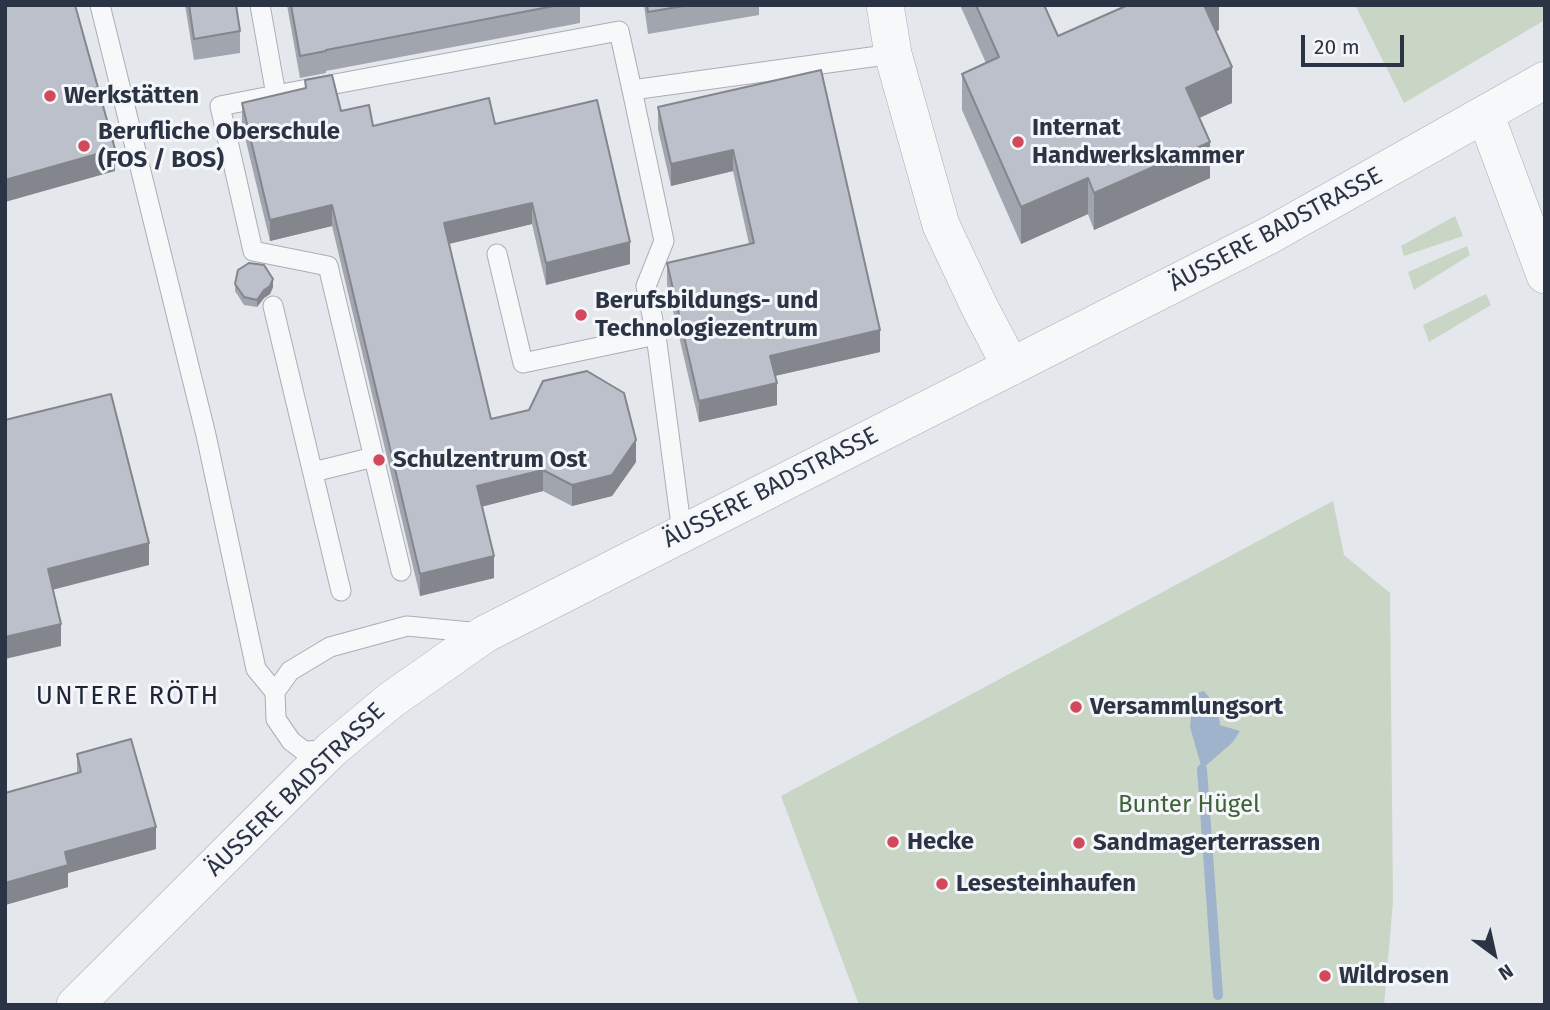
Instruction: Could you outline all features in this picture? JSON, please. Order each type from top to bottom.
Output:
[{"type":"street","points":[[885,5],[893,54],[941,225],[1011,368]]},
{"type":"street","name":"ÄUSSERE BADSTRASSE","points":[[75,1005],[332,750],[391,699],[485,634],[1270,235],[1545,80]]},
{"type":"street","points":[[1485,114],[1545,275]]},
{"type":"lane","points":[[100,5],[206,435],[256,669],[275,692],[276,719],[291,741],[304,751],[332,750]]},
{"type":"lane","points":[[260,5],[276,95]]},
{"type":"lane","points":[[401,571],[328,266],[253,251],[220,106],[619,31],[664,241],[646,286],[656,335],[682,533]]},
{"type":"lane","points":[[632,90],[893,54]]},
{"type":"lane","points":[[497,254],[523,363],[656,335]]},
{"type":"lane","points":[[273,306],[341,591]]},
{"type":"lane","points":[[313,472],[374,457]]},
{"type":"lane","points":[[275,692],[290,671],[330,647],[407,626],[485,634]]},
{"type":"green space","points":[[1355,5],[1545,5],[1545,20],[1404,103]]},
{"type":"green space","points":[[1455,216],[1463,236],[1404,256],[1401,246]]},
{"type":"green space","points":[[1467,246],[1470,255],[1414,290],[1408,272]]},
{"type":"green space","points":[[1486,294],[1491,305],[1429,342],[1423,325]]},
{"type":"green space","name":"Bunter Hügel","points":[[1333,501],[1344,555],[1390,593],[1393,902],[1384,1005],[859,1005],[781,796]]},
{"type":"water","points":[[1204,691],[1218,708],[1220,725],[1240,731],[1233,742],[1202,769],[1190,727],[1193,694]]},
{"type":"building","name":"Werkstätten","points":[[5,5],[75,5],[115,149],[5,180]]},
{"type":"building","points":[[189,5],[236,5],[240,31],[194,39]]},
{"type":"building","points":[[291,5],[559,5],[300,56]]},
{"type":"building","points":[[647,5],[689,5],[648,12]]},
{"type":"building","name":"Internat Handwerkskammer","points":[[976,5],[1044,5],[1058,36],[1128,5],[1204,5],[1232,67],[1186,88],[1210,142],[1094,193],[1088,178],[1021,207],[962,74],[999,57]]},
{"type":"building","points":[[821,70],[880,330],[770,356],[777,383],[699,401],[667,263],[754,243],[733,150],[671,164],[658,107]]},
{"type":"building","points":[[332,75],[341,111],[369,105],[373,126],[489,98],[495,124],[597,100],[630,242],[546,263],[532,203],[444,223],[491,419],[529,410],[543,381],[587,371],[624,393],[636,440],[612,475],[572,485],[543,470],[477,486],[494,556],[420,574],[332,205],[270,220],[242,103],[306,88],[305,80]]},
{"type":"building","points":[[249,263],[264,265],[273,279],[257,300],[244,297],[235,284],[238,270]]},
{"type":"building","points":[[111,394],[149,543],[48,569],[61,624],[5,637],[5,420]]},
{"type":"building","points":[[131,739],[156,827],[65,852],[68,865],[5,883],[5,793],[81,772],[77,754]]},
{"type":"waterway","points":[[1202,769],[1218,995]]},
{"type":"place","name":"Werkstätten","points":[[50,96]]},
{"type":"place","name":"Internat Handwerkskammer","points":[[1018,142]]},
{"type":"place","name":"Berufliche Oberschule (FOS / BOS)","points":[[84,146]]},
{"type":"place","name":"Berufsbildungs- und Technologiezentrum","points":[[581,315]]},
{"type":"place","name":"Schulzentrum Ost","points":[[379,460]]},
{"type":"place","name":"Versammlungsort","points":[[1076,707]]},
{"type":"place","name":"Hecke","points":[[893,842]]},
{"type":"place","name":"Sandmagerterrassen","points":[[1079,843]]},
{"type":"place","name":"Lesesteinhaufen","points":[[942,884]]},
{"type":"place","name":"Wildrosen","points":[[1325,976]]},
{"type":"district","name":"UNTERE RÖTH","points":[[128,697]]}]
